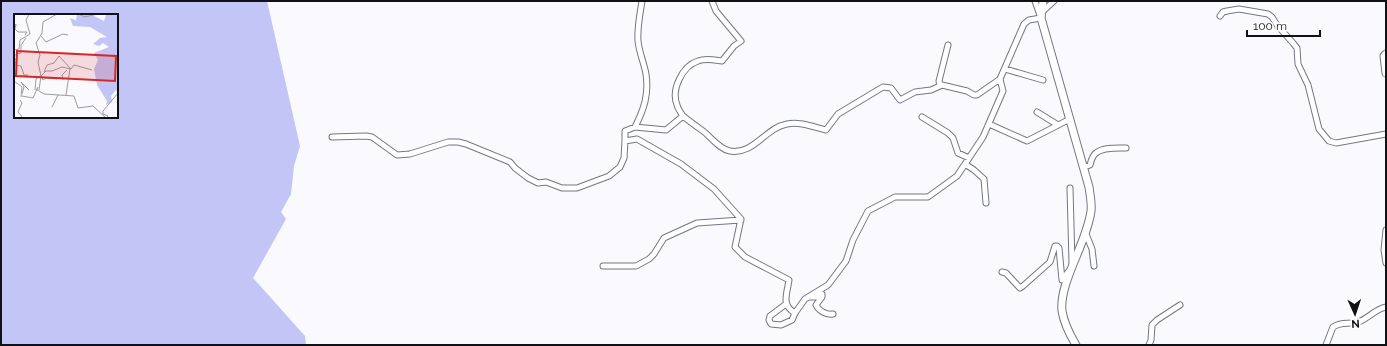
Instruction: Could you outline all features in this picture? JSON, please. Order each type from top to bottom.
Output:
[{"type":"main road","points":[[1043,1],[1041,15],[1089,187],[1091,210],[1086,234],[1072,266],[1064,290],[1062,311],[1068,330],[1076,345]]},
{"type":"main road","points":[[1386,54],[1384,56],[1386,73]]},
{"type":"street","points":[[635,128],[644,109],[647,93],[646,74],[638,41],[638,27],[642,1]]},
{"type":"street","points":[[712,1],[716,10],[742,41],[734,46],[722,61],[706,59],[691,64],[686,68],[679,80],[676,92],[676,105],[683,116],[720,146],[730,151],[749,148],[774,129],[785,124],[799,124],[826,130],[838,114],[883,87],[891,88],[900,100],[915,92],[931,90],[942,85],[967,91],[976,95],[1000,79],[1024,24],[1041,15],[1054,1]]},
{"type":"street","points":[[1035,1],[1041,15]]},
{"type":"street","points":[[1220,16],[1223,12],[1239,9],[1268,14],[1272,17],[1277,26],[1297,48],[1298,64],[1308,85],[1319,129],[1330,141],[1336,143],[1386,134]]},
{"type":"street","points":[[940,86],[939,81],[948,45]]},
{"type":"street","points":[[1005,69],[1043,80]]},
{"type":"street","points":[[786,304],[770,316],[769,320],[771,324],[781,325],[792,320],[805,299],[828,285],[846,261],[853,240],[868,212],[895,197],[928,196],[957,176],[983,137],[989,124],[1003,91],[1000,79]]},
{"type":"street","points":[[1037,112],[1058,125]]},
{"type":"street","points":[[332,137],[372,137],[397,155],[410,154],[448,142],[458,142],[510,162],[528,178],[538,183],[546,182],[562,188],[577,188],[609,176],[620,167],[624,158],[625,131],[635,128],[666,130],[683,116]]},
{"type":"street","points":[[922,118],[948,133],[953,138],[958,153],[969,158]]},
{"type":"street","points":[[989,124],[1027,141],[1070,119]]},
{"type":"street","points":[[625,141],[637,139],[681,164],[714,190],[735,211],[741,220],[735,247],[745,257],[789,280],[786,304],[788,309],[795,313],[797,310]]},
{"type":"street","points":[[1084,167],[1090,165],[1095,153],[1099,151],[1126,148]]},
{"type":"street","points":[[965,164],[984,179],[986,203]]},
{"type":"street","points":[[1002,272],[1006,273],[1020,288],[1050,262],[1055,246],[1057,246],[1059,248],[1062,280],[1072,266],[1070,188]]},
{"type":"street","points":[[603,266],[636,266],[649,259],[654,254],[664,238],[697,223],[741,220]]},
{"type":"street","points":[[1386,230],[1384,250],[1386,263]]},
{"type":"street","points":[[1086,234],[1092,249],[1094,266]]},
{"type":"street","points":[[808,297],[816,297],[822,294],[816,305],[823,312],[833,314]]},
{"type":"street","points":[[1149,345],[1151,340],[1152,324],[1180,305]]},
{"type":"street","points":[[1326,345],[1333,327],[1340,323],[1358,322],[1381,308],[1386,307]]},
{"type":"shaded area","points":[[1,1],[267,1],[300,146],[294,166],[291,194],[281,212],[286,219],[253,278],[305,336],[306,345],[1,345]]}]
